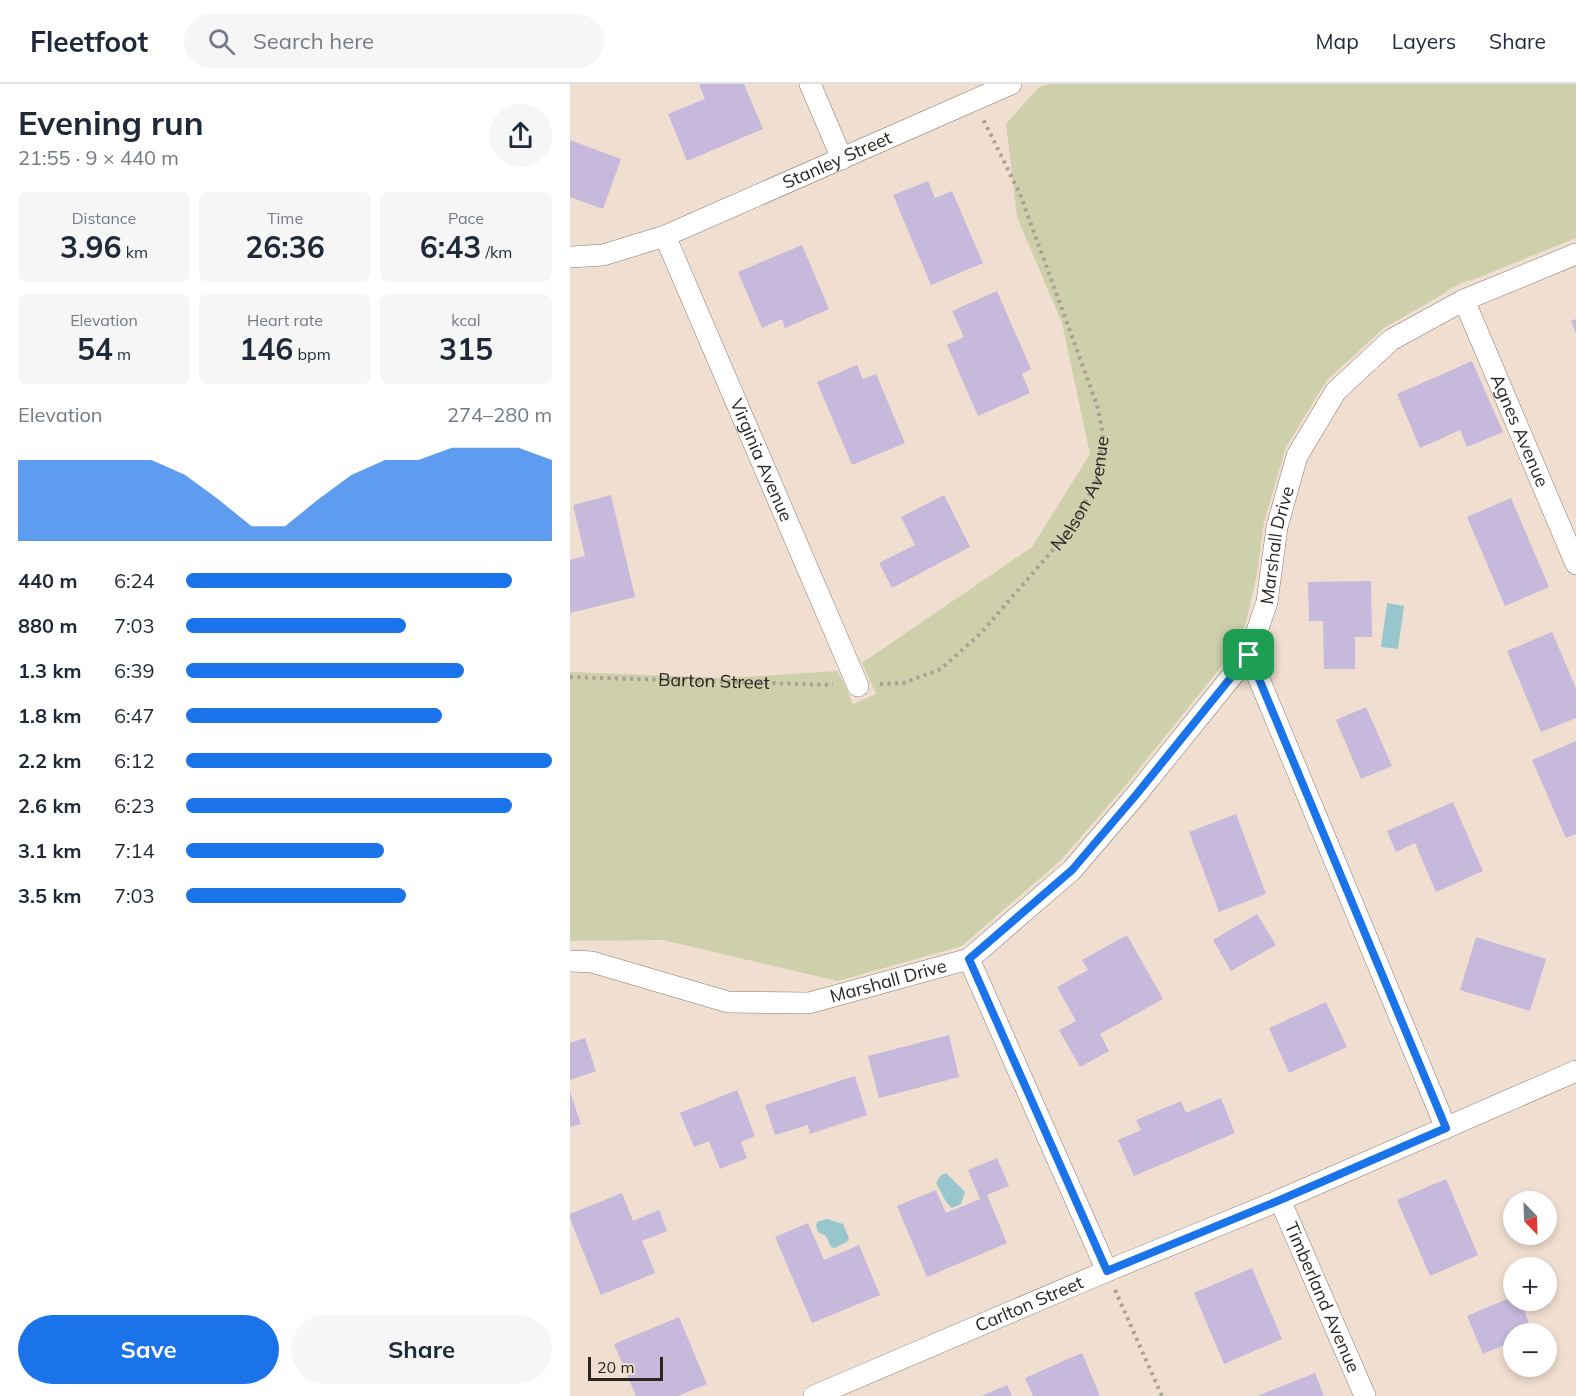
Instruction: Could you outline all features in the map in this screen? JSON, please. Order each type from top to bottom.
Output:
[{"type":"street","points":[[810,84],[842,159]]},
{"type":"street","name":"Stanley Street","points":[[570,257],[603,255],[665,236],[1011,84]]},
{"type":"street","name":"Virginia Avenue","points":[[665,236],[858,686]]},
{"type":"street","points":[[1464,300],[1576,254]]},
{"type":"street","name":"Agnes Avenue","points":[[1464,300],[1576,564]]},
{"type":"street","name":"Marshall Drive","points":[[570,962],[592,962],[728,1002],[809,1004],[969,959],[1072,870],[1249,655],[1267,602],[1277,527],[1297,456],[1336,391],[1391,340],[1464,300]]},
{"type":"street","points":[[1249,655],[1446,1128]]},
{"type":"street","points":[[969,959],[1107,1271]]},
{"type":"street","name":"Carlton Street","points":[[814,1396],[1280,1200],[1576,1071]]},
{"type":"street","name":"Timberland Avenue","points":[[1280,1200],[1365,1396]]},
{"type":"path","name":"Nelson Avenue","points":[[858,686],[903,683],[942,669],[981,633],[1070,530],[1097,480],[1103,434],[1097,405],[1020,194],[974,100]]},
{"type":"path","name":"Barton Street","points":[[570,677],[858,686]]},
{"type":"path","points":[[1107,1271],[1162,1396]]},
{"type":"green space","points":[[1048,84],[1576,84],[1576,238],[1468,280],[1446,291],[1384,328],[1327,380],[1286,447],[1264,522],[1257,574],[1246,622],[1238,644],[1231,647],[1233,652],[1126,785],[1062,859],[962,946],[838,981],[663,940],[570,941],[570,672],[728,678],[838,671],[853,704],[876,694],[862,663],[1032,547],[1090,454],[1062,323],[1017,217],[1006,124],[1038,88]]},
{"type":"water","points":[[1387,603],[1404,606],[1398,649],[1381,647]]},
{"type":"water","points":[[946,1173],[965,1192],[961,1204],[952,1208],[936,1183],[940,1176]]},
{"type":"water","points":[[827,1219],[843,1224],[849,1238],[847,1242],[834,1248],[831,1247],[826,1236],[818,1232],[816,1226],[817,1222]]},
{"type":"building","points":[[699,84],[744,84],[763,129],[687,161],[668,114],[705,99]]},
{"type":"building","points":[[570,140],[621,159],[603,209],[570,197]]},
{"type":"building","points":[[928,181],[935,198],[952,191],[983,263],[931,285],[893,195]]},
{"type":"building","points":[[802,245],[829,309],[785,328],[782,319],[762,328],[738,272]]},
{"type":"building","points":[[997,291],[1031,369],[1022,374],[1030,393],[978,416],[947,345],[964,337],[952,311]]},
{"type":"building","points":[[1576,319],[1576,333],[1571,321]]},
{"type":"building","points":[[1472,361],[1503,432],[1467,447],[1460,430],[1420,448],[1397,394]]},
{"type":"building","points":[[857,365],[863,379],[876,374],[905,443],[852,465],[817,382]]},
{"type":"building","points":[[611,495],[635,597],[570,613],[570,560],[585,556],[573,505]]},
{"type":"building","points":[[944,495],[970,547],[892,588],[879,563],[915,545],[901,517]]},
{"type":"building","points":[[1511,498],[1549,587],[1505,606],[1467,517]]},
{"type":"building","points":[[1371,581],[1372,637],[1355,637],[1355,669],[1324,669],[1323,621],[1309,621],[1308,582]]},
{"type":"building","points":[[1552,632],[1576,688],[1576,718],[1541,732],[1507,651]]},
{"type":"building","points":[[1366,707],[1392,766],[1361,779],[1336,720]]},
{"type":"building","points":[[1576,741],[1576,834],[1566,838],[1532,760]]},
{"type":"building","points":[[1453,802],[1483,871],[1436,892],[1415,843],[1396,852],[1387,831]]},
{"type":"building","points":[[1236,814],[1266,894],[1219,912],[1189,832]]},
{"type":"building","points":[[1257,914],[1276,945],[1231,971],[1213,940]]},
{"type":"building","points":[[1127,935],[1163,999],[1100,1034],[1109,1051],[1080,1067],[1059,1030],[1076,1021],[1057,987],[1088,970],[1082,960]]},
{"type":"building","points":[[1476,937],[1546,959],[1530,1011],[1460,990]]},
{"type":"building","points":[[1326,1002],[1347,1047],[1289,1073],[1269,1028]]},
{"type":"building","points":[[949,1035],[959,1077],[879,1098],[868,1056]]},
{"type":"building","points":[[585,1038],[596,1071],[570,1080],[570,1043]]},
{"type":"building","points":[[855,1076],[867,1115],[810,1134],[808,1125],[775,1135],[765,1105]]},
{"type":"building","points":[[737,1090],[755,1136],[741,1142],[747,1158],[720,1169],[709,1141],[694,1147],[680,1113]]},
{"type":"building","points":[[570,1092],[581,1124],[570,1127]]},
{"type":"building","points":[[1221,1098],[1235,1133],[1134,1176],[1118,1140],[1141,1130],[1136,1120],[1181,1101],[1186,1113]]},
{"type":"building","points":[[997,1158],[1009,1186],[987,1195],[1007,1243],[927,1277],[897,1206],[936,1190],[946,1213],[980,1199],[968,1170]]},
{"type":"building","points":[[1446,1179],[1478,1255],[1430,1276],[1397,1200]]},
{"type":"building","points":[[622,1193],[633,1221],[659,1210],[667,1231],[642,1241],[655,1273],[601,1295],[570,1214]]},
{"type":"building","points":[[808,1223],[824,1260],[859,1245],[880,1295],[812,1323],[775,1237]]},
{"type":"building","points":[[1252,1268],[1282,1339],[1224,1364],[1194,1293]]},
{"type":"building","points":[[1503,1301],[1503,1311],[1524,1311],[1529,1323],[1503,1323],[1503,1346],[1483,1354],[1467,1316]]},
{"type":"building","points":[[679,1317],[707,1384],[678,1396],[636,1396],[614,1344]]},
{"type":"building","points":[[1082,1353],[1100,1396],[1033,1396],[1025,1378]]},
{"type":"building","points":[[1315,1373],[1324,1396],[1257,1396]]},
{"type":"building","points":[[1007,1385],[1012,1396],[981,1396]]},
{"type":"route","points":[[1249,655],[1446,1128],[1280,1200],[1107,1271],[969,959],[1072,870],[1249,655]]}]
